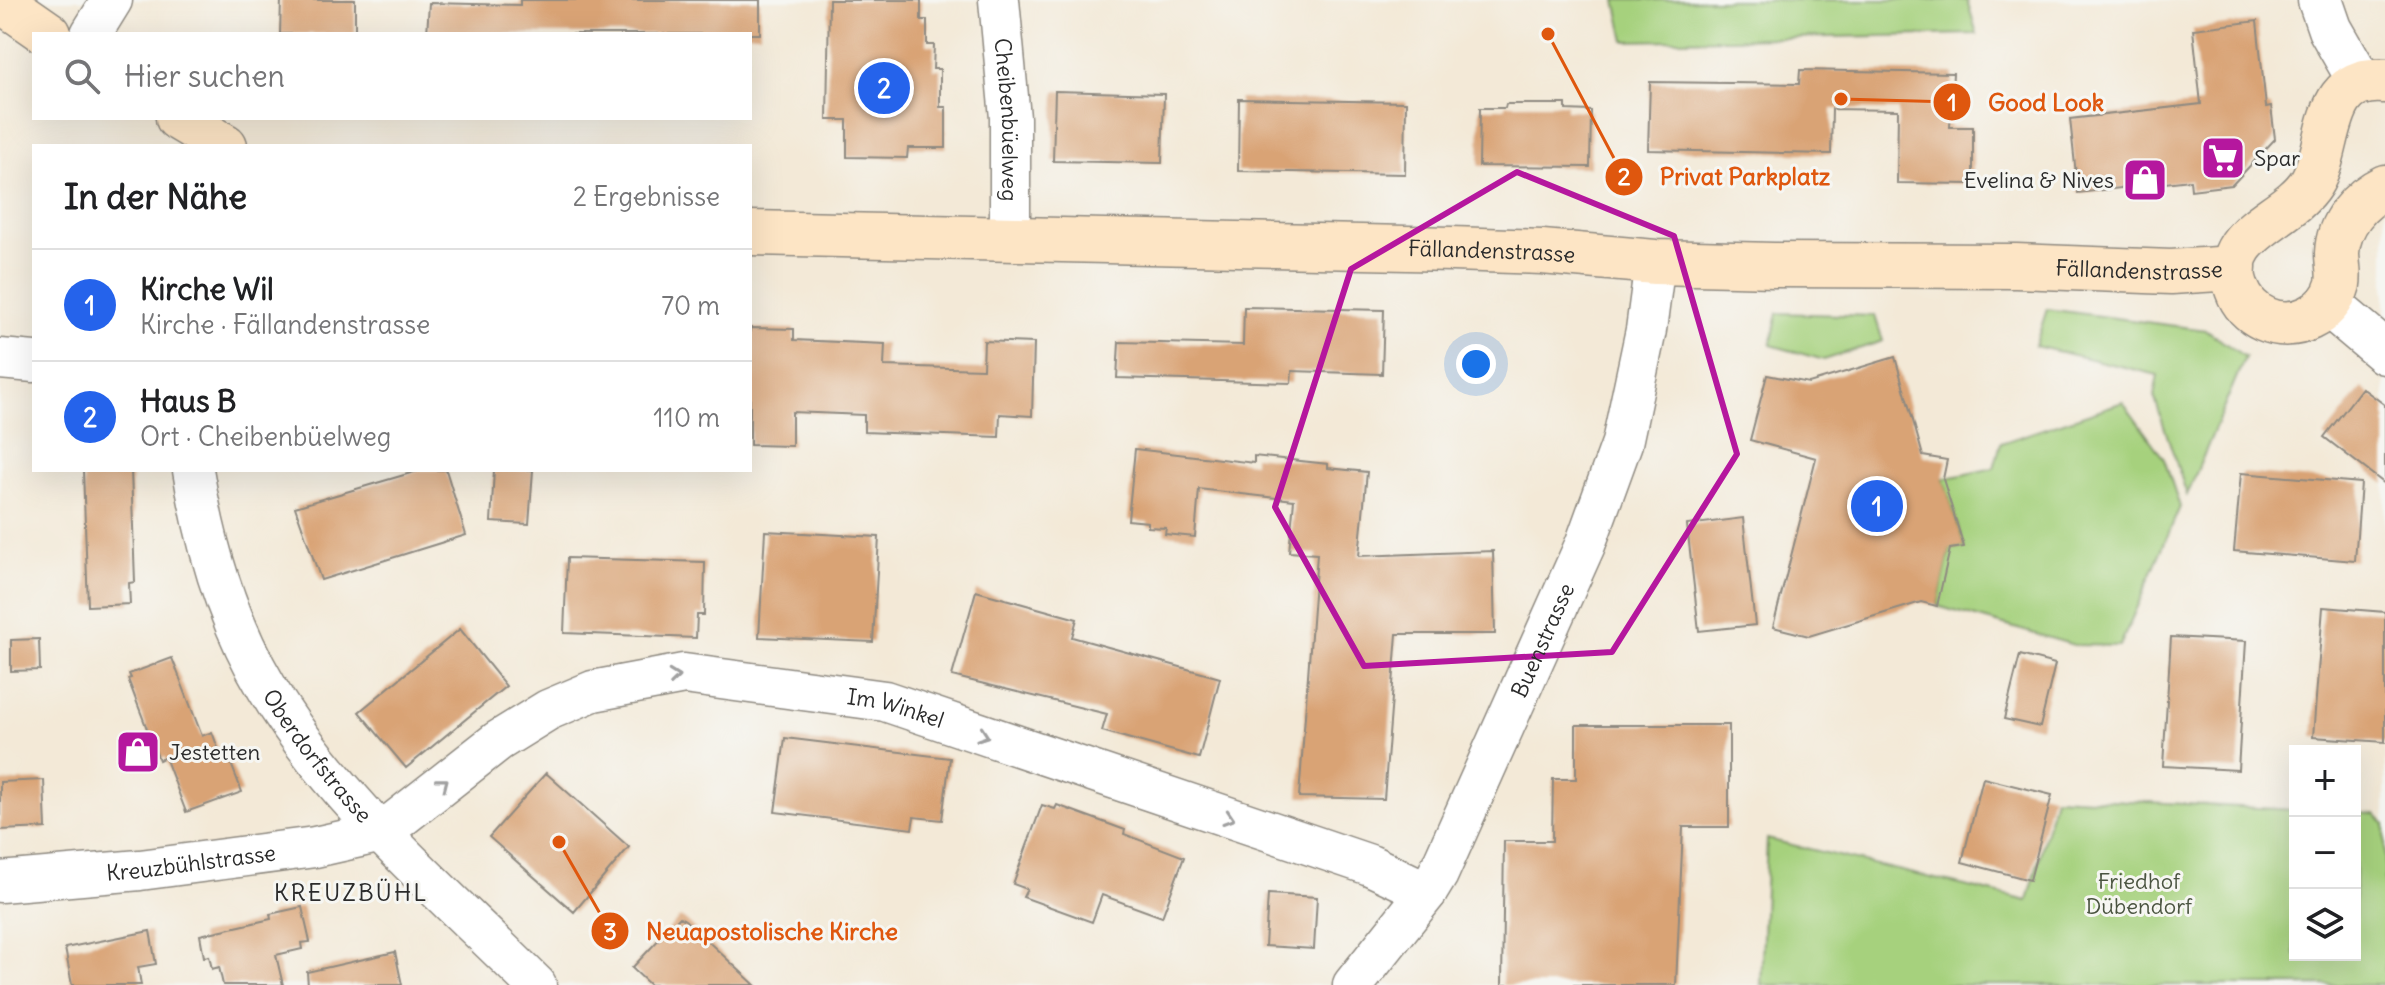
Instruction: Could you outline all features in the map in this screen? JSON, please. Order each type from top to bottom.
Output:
[{"type":"main road","points":[[0,0],[46,32]]},
{"type":"main road","points":[[2373,82],[2341,98],[2333,109],[2324,152],[2310,183],[2286,210],[2247,236],[2239,247],[2234,268],[2236,287],[2242,300],[2262,318],[2275,323],[2302,321],[2315,316],[2328,304],[2338,283],[2337,255],[2344,226],[2364,200],[2385,187]]},
{"type":"main road","points":[[181,120],[222,144]]},
{"type":"main road","name":"Fällandenstrasse","points":[[752,233],[1452,249],[1542,252],[1655,262],[2016,266],[2171,272],[2234,268]]},
{"type":"street","points":[[92,32],[112,0]]},
{"type":"street","name":"Cheibenbüelweg","points":[[999,0],[1010,118],[1010,240]]},
{"type":"street","points":[[2320,0],[2330,29],[2373,82]]},
{"type":"street","name":"Buenstrasse","points":[[1353,985],[1438,874],[1585,545],[1624,432],[1646,330],[1655,262]]},
{"type":"street","points":[[2328,304],[2385,352]]},
{"type":"street","points":[[0,359],[32,362]]},
{"type":"street","name":"Oberdorfstrasse","points":[[193,472],[201,517],[229,609],[265,686],[310,752],[382,832],[536,985]]},
{"type":"street","name":"Im Winkel","points":[[382,832],[498,741],[548,710],[593,691],[684,674],[885,701],[1370,865],[1427,892]]},
{"type":"street","name":"Kreuzbühlstrasse","points":[[0,882],[140,870],[315,847],[382,832]]},
{"type":"highlighted area","points":[[1517,172],[1674,236],[1737,454],[1612,652],[1364,666],[1275,507],[1351,269]]},
{"type":"green space","points":[[1616,0],[1967,0],[1977,34],[1625,41]]},
{"type":"green space","points":[[2047,309],[2206,330],[2245,357],[2187,495],[2154,396],[2158,375],[2035,346]]},
{"type":"green space","points":[[1778,313],[1875,316],[1883,341],[1824,360],[1771,345]]},
{"type":"green space","points":[[2123,402],[2164,459],[2180,507],[2120,646],[2074,645],[1937,606],[1950,549],[1964,547],[1943,479],[1994,468],[2001,443]]},
{"type":"green space","name":"Friedhof Dübendorf","points":[[2055,797],[2289,810],[2289,961],[2361,961],[2361,813],[2376,814],[2385,824],[2385,985],[1761,985],[1767,839],[2028,901]]},
{"type":"building","points":[[281,0],[355,0],[355,32],[280,32]]},
{"type":"building","points":[[520,0],[760,0],[760,34],[427,32],[429,3],[520,5]]},
{"type":"building","points":[[829,0],[921,0],[921,20],[927,20],[927,45],[934,45],[933,69],[940,69],[940,107],[946,107],[946,148],[908,148],[907,158],[847,157],[847,120],[827,120]]},
{"type":"building","points":[[2257,21],[2266,107],[2271,106],[2275,139],[2232,185],[2191,190],[2190,180],[2078,193],[2070,119],[2201,104],[2193,29]]},
{"type":"building","points":[[1800,70],[1953,73],[1950,127],[1973,127],[1973,184],[1897,183],[1898,110],[1832,109],[1831,154],[1648,150],[1650,82],[1799,84]]},
{"type":"building","points":[[1055,91],[1164,94],[1162,163],[1053,161]]},
{"type":"building","points":[[1239,99],[1406,102],[1405,174],[1238,171]]},
{"type":"building","points":[[1506,104],[1566,104],[1566,110],[1591,111],[1590,167],[1479,166],[1480,108],[1505,108]]},
{"type":"building","points":[[1244,307],[1384,310],[1382,374],[1292,371],[1291,383],[1117,378],[1119,342],[1243,345]]},
{"type":"building","points":[[752,328],[794,329],[794,340],[885,344],[884,366],[983,369],[984,341],[1034,343],[1032,416],[1000,414],[999,437],[864,432],[864,415],[792,412],[792,446],[752,445]]},
{"type":"building","points":[[1895,357],[1923,456],[1947,460],[1943,479],[1964,547],[1950,549],[1937,606],[1921,602],[1809,636],[1773,627],[1816,458],[1750,440],[1767,375],[1809,383]]},
{"type":"building","points":[[2362,388],[2385,405],[2385,484],[2324,437]]},
{"type":"building","points":[[1135,449],[1254,463],[1254,456],[1328,464],[1328,468],[1367,472],[1359,556],[1493,551],[1495,634],[1397,634],[1384,799],[1299,797],[1317,554],[1289,552],[1294,500],[1199,489],[1195,537],[1165,534],[1166,528],[1148,527],[1148,522],[1128,520]]},
{"type":"building","points":[[83,472],[131,472],[135,582],[129,583],[130,604],[88,606]]},
{"type":"building","points":[[414,472],[447,472],[466,535],[321,580],[295,507]]},
{"type":"building","points":[[494,472],[533,472],[529,524],[491,522]]},
{"type":"building","points":[[2241,473],[2361,483],[2355,561],[2234,551]]},
{"type":"building","points":[[1743,518],[1755,625],[1699,631],[1687,525]]},
{"type":"building","points":[[765,531],[879,537],[873,642],[759,637]]},
{"type":"building","points":[[567,558],[705,562],[704,615],[697,615],[696,638],[564,633]]},
{"type":"building","points":[[976,591],[1077,619],[1072,637],[1220,678],[1199,758],[1102,731],[1107,714],[952,676]]},
{"type":"building","points":[[2323,607],[2385,612],[2385,742],[2313,737]]},
{"type":"building","points":[[460,629],[506,686],[406,768],[359,712]]},
{"type":"building","points":[[2171,637],[2246,641],[2238,770],[2163,766]]},
{"type":"building","points":[[39,639],[40,670],[11,671],[11,640]]},
{"type":"building","points":[[2020,655],[2055,664],[2040,727],[2004,719]]},
{"type":"building","points":[[172,658],[202,736],[212,732],[222,759],[228,756],[242,792],[186,812],[165,757],[159,760],[128,679],[131,678],[129,674]]},
{"type":"building","points":[[1576,725],[1729,725],[1729,827],[1683,827],[1676,985],[1502,985],[1504,841],[1552,841],[1553,779],[1576,779]]},
{"type":"building","points":[[785,738],[950,758],[942,820],[914,817],[912,829],[775,812]]},
{"type":"building","points":[[546,773],[629,847],[574,912],[489,837]]},
{"type":"building","points":[[1983,778],[2052,795],[2030,880],[1962,862]]},
{"type":"building","points":[[44,780],[46,828],[0,830],[0,782]]},
{"type":"building","points":[[1042,805],[1055,809],[1057,805],[1125,830],[1124,834],[1184,857],[1162,917],[1102,895],[1092,922],[1023,897],[1027,889],[1013,884]]},
{"type":"building","points":[[1268,894],[1317,897],[1314,949],[1265,946]]},
{"type":"building","points":[[302,907],[310,942],[301,943],[302,949],[276,955],[283,985],[223,985],[219,967],[212,969],[209,956],[204,957],[200,935],[271,919],[270,914]]},
{"type":"building","points":[[680,917],[755,985],[650,985],[632,968]]},
{"type":"building","points":[[150,931],[156,964],[138,967],[141,985],[72,985],[65,948]]},
{"type":"building","points":[[395,952],[402,985],[308,985],[307,972]]},
{"type":"place","name":"Privat Parkplatz","points":[[1548,34]]},
{"type":"place","name":"Haus B","points":[[884,88]]},
{"type":"place","name":"Good Look","points":[[1841,99]]},
{"type":"place","name":"Spar","points":[[2223,158]]},
{"type":"place","name":"Evelina & Nives","points":[[2145,180]]},
{"type":"place","name":"Kirche Wil","points":[[1877,506]]},
{"type":"place","name":"Jestetten","points":[[138,752]]},
{"type":"place","name":"Neuapostolische Kirche","points":[[559,842]]},
{"type":"district","name":"KREUZBÜHL","points":[[351,893]]}]
